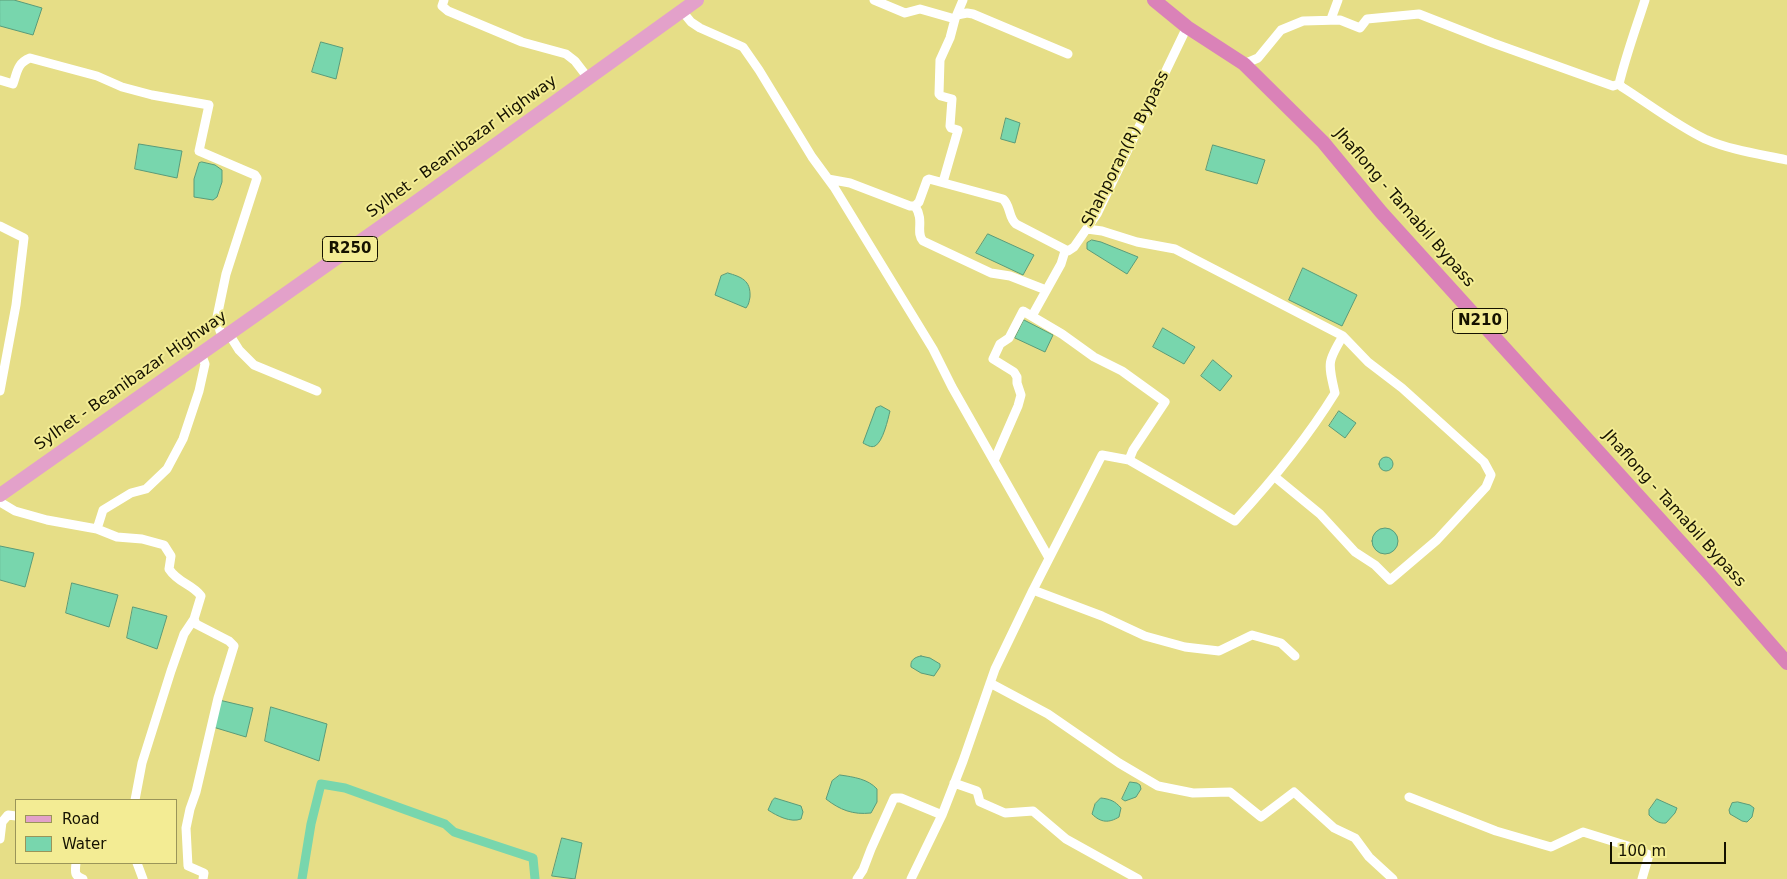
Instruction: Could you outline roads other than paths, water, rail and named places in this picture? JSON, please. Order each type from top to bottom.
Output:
[{"type":"highway","name":"Jhaflong - Tamabil Bypass","points":[[1154,0],[1187,27],[1244,64],[1323,142],[1382,212],[1712,576],[1787,663]]},
{"type":"main road","name":"Sylhet - Beanibazar Highway","points":[[0,495],[201,353],[225,332],[585,74],[686,3],[697,0]]},
{"type":"main road","name":"Sylhet - Beanibazar Highway","points":[[0,488],[225,332],[686,3]]},
{"type":"street","points":[[444,0],[442,6],[448,11],[522,42],[566,54],[575,61],[585,74]]},
{"type":"street","points":[[874,0],[905,13],[920,9],[956,17],[967,13],[973,14],[1068,54]]},
{"type":"street","points":[[943,182],[958,130],[950,126],[952,99],[939,94],[940,60],[963,0]]},
{"type":"street","points":[[1330,19],[1338,0]]},
{"type":"street","points":[[1619,84],[1630,42],[1645,0]]},
{"type":"street","points":[[686,3],[691,22],[700,28],[743,46],[759,70],[933,349],[952,387],[1049,558]]},
{"type":"street","points":[[1244,64],[1258,58],[1281,30],[1303,21],[1340,20],[1360,28],[1367,19],[1419,14],[1613,86],[1619,84]]},
{"type":"street","name":"Shahporan(R) Bypass","points":[[1065,251],[1068,252],[1074,247],[1096,214],[1187,27]]},
{"type":"street","points":[[0,80],[13,84],[19,65],[23,60],[30,58],[97,76],[129,89],[209,105],[199,151],[255,175],[257,178],[226,274],[217,317],[225,332],[254,365],[317,391]]},
{"type":"street","points":[[1619,84],[1622,88],[1705,139],[1729,148],[1787,160]]},
{"type":"street","points":[[828,179],[850,183],[910,206],[915,206],[919,202],[926,180],[933,179],[1003,199],[1008,203],[1011,217],[1016,224],[1065,251],[1061,264],[1032,316]]},
{"type":"street","points":[[915,206],[920,213],[919,234],[923,241],[992,273],[1010,276],[1046,290]]},
{"type":"street","points":[[0,226],[24,238],[16,305],[0,391]]},
{"type":"street","points":[[1087,229],[1102,231],[1137,242],[1175,249],[1343,336],[1368,362],[1440,421],[1484,462],[1491,475],[1486,487],[1437,540],[1390,580],[1374,565],[1355,552],[1320,514],[1275,477]]},
{"type":"street","points":[[994,461],[1021,395],[1014,372],[993,359],[1000,344],[1009,338],[1023,310],[1094,356],[1122,371],[1165,402],[1133,450],[1129,460]]},
{"type":"street","points":[[911,879],[942,815],[990,683],[1033,590],[1102,455],[1129,460],[1236,521],[1275,477],[1316,423],[1335,393],[1330,370],[1331,356],[1343,336]]},
{"type":"street","points":[[96,530],[103,510],[131,493],[146,489],[167,469],[183,439],[199,391],[205,364],[201,353]]},
{"type":"street","points":[[0,502],[15,511],[47,520],[164,545],[171,556],[169,569],[175,578],[197,590],[201,596],[194,619],[184,634],[165,688],[142,763],[135,799]]},
{"type":"street","points":[[1033,590],[1102,616],[1145,636],[1185,647],[1219,651],[1252,635],[1281,643],[1295,656]]},
{"type":"street","points":[[194,619],[196,624],[229,641],[234,646],[218,698],[186,828],[188,866],[204,872],[203,879]]},
{"type":"street","points":[[990,683],[1048,714],[1119,763],[1158,786],[1194,792],[1230,792],[1261,817],[1294,792],[1334,828],[1356,838],[1369,857],[1393,879]]},
{"type":"street","points":[[954,783],[977,791],[980,802],[1005,813],[1033,810],[1066,839],[1138,879]]},
{"type":"street","points":[[1409,797],[1496,831],[1551,847],[1583,832],[1628,846],[1649,855],[1642,879]]},
{"type":"street","points":[[857,879],[863,870],[894,798],[901,798],[942,815]]},
{"type":"street","points":[[0,839],[2,822],[8,815],[15,816]]},
{"type":"street","points":[[76,864],[74,873],[83,879]]},
{"type":"street","points":[[137,864],[143,879]]},
{"type":"water","points":[[0,0],[14,0],[42,8],[33,35],[0,26]]},
{"type":"water","points":[[321,42],[343,48],[336,79],[312,72]]},
{"type":"water","points":[[1006,118],[1020,123],[1015,143],[1001,139]]},
{"type":"water","points":[[139,144],[182,151],[177,178],[135,169]]},
{"type":"water","points":[[1213,145],[1265,160],[1257,184],[1206,170]]},
{"type":"water","points":[[199,163],[215,165],[222,170],[222,182],[217,197],[213,200],[194,197],[194,179]]},
{"type":"water","points":[[988,234],[1034,255],[1023,275],[976,253]]},
{"type":"water","points":[[1092,240],[1138,257],[1127,274],[1087,249],[1087,243]]},
{"type":"water","points":[[1303,268],[1357,295],[1342,326],[1289,300]]},
{"type":"water","points":[[728,273],[741,278],[747,283],[750,297],[746,308],[715,295],[721,276]]},
{"type":"water","points":[[1024,320],[1053,335],[1045,352],[1015,338]]},
{"type":"water","points":[[1163,328],[1195,347],[1184,364],[1153,347]]},
{"type":"water","points":[[1213,360],[1232,376],[1220,391],[1201,376]]},
{"type":"water","points":[[881,406],[890,411],[885,430],[878,444],[870,446],[863,443],[876,408]]},
{"type":"water","points":[[1339,411],[1356,423],[1345,438],[1329,426]]},
{"type":"water","points":[[1383,457],[1389,457],[1393,464],[1389,471],[1383,471],[1379,467],[1379,461]]},
{"type":"water","points":[[1385,528],[1394,532],[1398,541],[1394,550],[1385,554],[1376,550],[1372,541],[1376,532]]},
{"type":"water","points":[[0,546],[34,553],[25,587],[0,580]]},
{"type":"water","points":[[72,583],[118,595],[109,627],[66,613]]},
{"type":"water","points":[[133,607],[167,616],[157,649],[127,638]]},
{"type":"water","points":[[921,656],[930,658],[940,664],[934,676],[921,673],[911,667],[913,659]]},
{"type":"water","points":[[219,700],[253,708],[246,737],[213,727]]},
{"type":"water","points":[[271,707],[327,724],[319,761],[265,741]]},
{"type":"water","points":[[840,775],[865,781],[877,789],[877,802],[871,813],[847,811],[826,799],[832,781]]},
{"type":"water","points":[[1130,782],[1137,783],[1141,789],[1136,797],[1125,801],[1122,799]]},
{"type":"water","points":[[775,798],[801,806],[803,812],[801,819],[780,817],[768,810]]},
{"type":"water","points":[[1101,798],[1112,801],[1121,808],[1119,817],[1105,821],[1092,814],[1095,804]]},
{"type":"water","points":[[1657,799],[1677,808],[1666,823],[1661,823],[1649,815],[1649,810]]},
{"type":"water","points":[[1738,802],[1754,808],[1752,817],[1747,822],[1730,814],[1729,810],[1732,803]]},
{"type":"water","points":[[562,838],[582,843],[575,879],[552,876]]},
{"type":"waterway","points":[[302,879],[311,824],[321,784],[345,788],[445,824],[454,832],[533,858],[535,879]]}]
